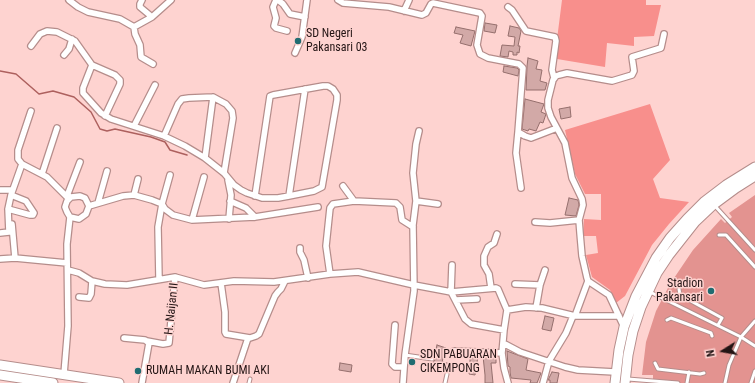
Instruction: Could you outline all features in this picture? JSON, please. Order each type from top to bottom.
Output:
[{"type":"main road","points":[[615,383],[619,350],[624,327],[632,303],[656,258],[687,218],[705,201],[726,185],[755,168]]},
{"type":"main road","points":[[625,381],[628,355],[641,307],[665,260],[681,238],[713,205],[755,176]]},
{"type":"main road","points":[[632,303],[641,307]]},
{"type":"main road","points":[[0,365],[115,383]]},
{"type":"main road","points":[[0,375],[53,383]]},
{"type":"street","points":[[69,0],[88,12],[120,19],[134,27]]},
{"type":"street","points":[[142,0],[140,7],[152,17]]},
{"type":"street","points":[[134,27],[152,17],[171,0]]},
{"type":"street","points":[[287,31],[274,26],[276,18],[273,7],[277,0],[283,4],[290,14],[306,16]]},
{"type":"street","points":[[295,53],[302,37],[307,0]]},
{"type":"street","points":[[338,0],[343,3],[380,6],[423,15],[432,3],[442,3],[481,13],[482,16],[476,45],[480,54],[488,58],[519,64],[522,66],[523,71],[516,156],[522,188]]},
{"type":"street","points":[[404,11],[409,0]]},
{"type":"street","points":[[508,7],[512,10],[526,31],[555,37],[556,41],[552,70],[554,78],[547,104],[557,129],[563,137],[572,178],[582,199],[583,205],[579,220],[582,256],[588,281],[566,333],[549,360],[543,383]]},
{"type":"street","points":[[134,27],[135,34],[140,45],[141,58],[153,64]]},
{"type":"street","points":[[31,46],[40,34],[47,31],[53,31],[72,39],[77,43],[92,64],[115,75],[120,80],[120,84],[105,116]]},
{"type":"street","points":[[554,78],[567,73],[615,81],[632,75],[634,71],[632,57],[661,48],[664,34]]},
{"type":"street","points":[[64,56],[69,49],[72,39]]},
{"type":"street","points":[[92,64],[83,88],[83,93],[105,116],[164,136],[205,158],[241,190],[255,196],[269,198],[314,191],[322,187],[337,100],[335,91],[328,86],[273,94],[270,96],[255,196]]},
{"type":"street","points":[[134,126],[155,85]]},
{"type":"street","points":[[289,196],[305,89]]},
{"type":"street","points":[[164,136],[178,104],[182,99],[213,97],[226,104],[233,114],[225,175],[230,186],[231,194],[229,219]]},
{"type":"street","points":[[205,158],[213,97]]},
{"type":"street","points":[[31,111],[18,150],[18,160],[22,164],[42,174],[68,198]]},
{"type":"street","points":[[42,174],[57,128]]},
{"type":"street","points":[[518,132],[531,138],[557,129]]},
{"type":"street","points":[[403,383],[414,285],[413,227],[416,201],[413,164],[419,131]]},
{"type":"street","points":[[64,374],[68,326],[67,263],[70,217],[66,209],[66,204],[80,162]]},
{"type":"street","points":[[0,233],[9,232],[8,209],[11,192],[22,164]]},
{"type":"street","points":[[98,203],[107,172]]},
{"type":"street","points":[[159,279],[158,227],[170,174]]},
{"type":"street","points":[[192,220],[204,177]]},
{"type":"street","points":[[134,195],[138,179]]},
{"type":"street","points":[[343,186],[354,201]]},
{"type":"street","points":[[0,190],[11,192],[26,201],[34,213],[33,215],[30,215],[8,209]]},
{"type":"street","points":[[88,206],[123,196],[134,195],[162,204],[165,209],[173,215],[192,220],[255,217],[318,206]]},
{"type":"street","points":[[68,198],[77,196],[82,197],[86,200],[88,206],[86,214],[82,218],[76,219],[70,217]]},
{"type":"street","points":[[230,201],[246,208],[255,217]]},
{"type":"street","points":[[330,274],[326,252],[330,208],[333,204],[354,201],[396,203],[400,206],[402,220],[413,227]]},
{"type":"street","points":[[416,201],[438,204]]},
{"type":"street","points":[[12,217],[15,258]]},
{"type":"street","points":[[535,222],[550,223],[579,220]]},
{"type":"street","points":[[491,288],[489,274],[484,265],[484,256],[488,247],[494,243],[498,234]]},
{"type":"street","points":[[300,248],[308,278]]},
{"type":"street","points":[[0,259],[15,258],[67,263]]},
{"type":"street","points":[[452,266],[451,292],[465,319],[471,324],[504,330]]},
{"type":"street","points":[[68,270],[79,273],[92,281],[105,284],[135,285],[175,277],[204,285],[234,281],[284,281],[330,274],[358,272],[451,292],[496,288],[498,289],[507,310],[502,353],[508,383]]},
{"type":"street","points":[[536,308],[540,285],[546,270]]},
{"type":"street","name":"H. Naijan II","points":[[147,341],[163,344],[169,343],[175,277]]},
{"type":"street","points":[[79,297],[90,298],[92,281]]},
{"type":"street","points":[[222,283],[225,312],[224,332],[226,334],[248,338],[259,334],[275,296],[281,289],[284,281]]},
{"type":"street","points":[[588,281],[609,295],[624,327]]},
{"type":"street","points":[[515,284],[540,285]]},
{"type":"street","points":[[456,300],[477,299]]},
{"type":"street","points":[[507,310],[526,307],[574,316],[619,316]]},
{"type":"street","points":[[395,325],[392,364],[395,366],[404,367]]},
{"type":"street","points":[[124,338],[148,342],[142,383]]},
{"type":"street","points":[[233,383],[248,338]]},
{"type":"street","points":[[503,343],[520,352],[549,360],[565,367],[578,370],[616,372]]},
{"type":"street","points":[[454,351],[502,353]]},
{"type":"lane","points":[[713,205],[755,250]]},
{"type":"lane","points":[[720,236],[726,235],[755,267]]},
{"type":"lane","points":[[679,289],[680,295],[722,318],[718,326]]},
{"type":"lane","points":[[648,291],[741,337],[755,346]]},
{"type":"lane","points":[[667,320],[671,318],[711,333],[712,336]]},
{"type":"lane","points":[[725,383],[729,365],[741,337],[755,321]]},
{"type":"lane","points":[[405,355],[432,359]]},
{"type":"lane","points":[[655,363],[658,368],[700,374],[704,373]]},
{"type":"lane","points":[[751,383],[755,371]]},
{"type":"lane","points":[[687,383],[689,372]]},
{"type":"lane","points":[[445,383],[447,374]]},
{"type":"lane","points":[[625,381],[678,383]]},
{"type":"shaded area","points":[[562,0],[646,0],[646,5],[661,5],[654,36],[634,37],[634,46],[607,43],[605,67],[557,59],[555,55]]},
{"type":"shaded area","points":[[650,104],[670,160],[653,179],[660,198],[689,202],[652,245],[625,296],[616,303],[610,290],[592,277],[586,255],[598,253],[596,236],[583,236],[584,219],[601,220],[601,194],[585,194],[575,174],[565,130]]},
{"type":"shaded area","name":"Stadion Pakansari","points":[[755,195],[755,383],[653,383],[653,375],[642,375],[646,342],[656,311],[670,284],[693,250],[721,219],[725,223],[732,217],[729,213]]},
{"type":"building","points":[[485,23],[497,25],[495,33],[484,31]]},
{"type":"building","points":[[510,26],[519,28],[521,31],[518,46],[520,46],[519,53],[517,52],[517,55],[513,55],[513,52],[509,51],[508,57],[500,56],[502,45],[514,46],[515,37],[508,36]]},
{"type":"building","points":[[456,27],[475,31],[471,46],[460,43],[463,35],[454,33]]},
{"type":"building","points":[[528,58],[538,61],[536,69],[542,70],[540,81],[547,83],[545,90],[526,90]]},
{"type":"building","points":[[504,66],[517,68],[519,70],[518,76],[503,72]]},
{"type":"building","points":[[525,99],[544,104],[541,112],[546,114],[543,123],[540,122],[536,131],[522,129]]},
{"type":"building","points":[[570,107],[571,117],[561,119],[559,109]]},
{"type":"building","points":[[569,198],[578,200],[579,205],[576,216],[565,215]]},
{"type":"building","points":[[545,316],[554,318],[551,331],[542,329]]},
{"type":"building","points":[[437,345],[446,348],[442,362],[452,364],[450,373],[448,371],[444,371],[445,368],[432,364],[435,360],[434,357]]},
{"type":"building","points":[[507,351],[528,359],[526,370],[541,373],[537,383],[530,383],[531,380],[511,378],[510,367],[508,366]]},
{"type":"building","points":[[470,356],[478,356],[475,375],[469,374],[471,362]]},
{"type":"building","points":[[483,356],[496,357],[496,363],[491,363],[493,383],[485,383]]},
{"type":"building","points":[[340,363],[352,365],[351,372],[339,370]]},
{"type":"building","points":[[552,372],[559,373],[557,383],[550,383],[550,380],[548,380]]},
{"type":"waterway","points":[[0,71],[16,74],[39,94],[53,91],[74,97],[91,112],[100,129],[107,131],[115,129],[151,137],[165,142],[170,150],[187,155]]},
{"type":"place","name":"SD Negeri Pakansari 03","points":[[298,41]]},
{"type":"place","name":"Stadion Pakansari","points":[[711,291]]},
{"type":"place","name":"SDN PABUARAN CIKEMPONG","points":[[412,362]]},
{"type":"place","name":"RUMAH MAKAN BUMI AKI","points":[[138,371]]}]
